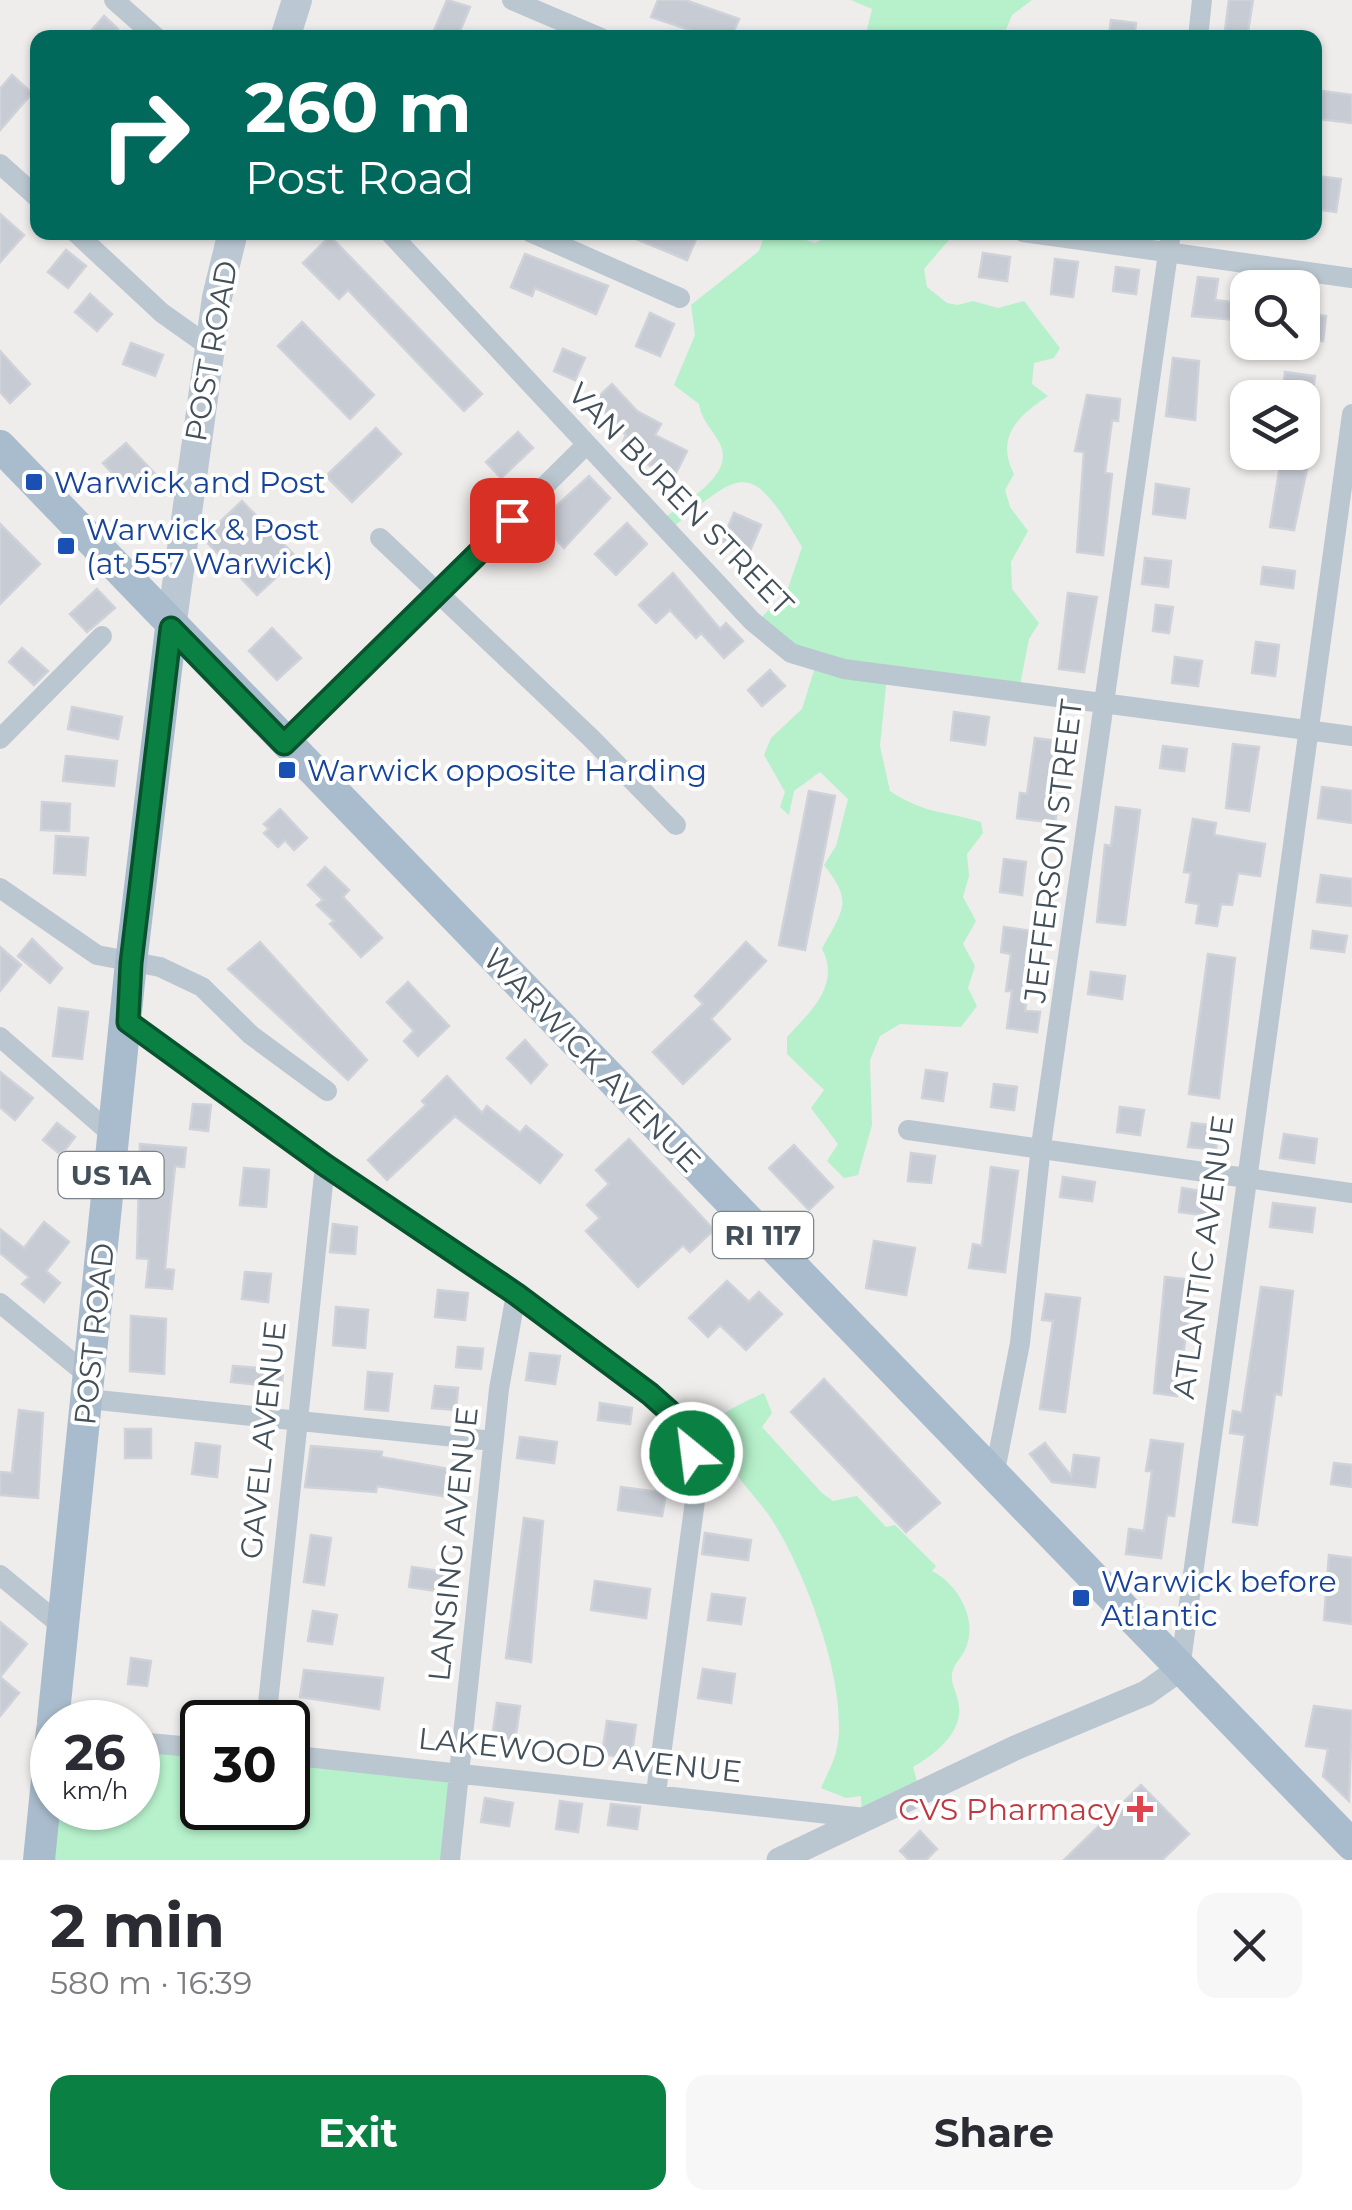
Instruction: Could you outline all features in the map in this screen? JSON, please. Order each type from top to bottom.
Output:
[{"type":"main road","points":[[288,30],[297,0]]},
{"type":"main road","name":"POST ROAD","points":[[56,1700],[131,963],[171,628],[210,347],[230,240]]},
{"type":"main road","name":"WARWICK AVENUE","points":[[5,460],[1352,1845]]},
{"type":"main road","name":"POST ROAD","points":[[39,1860],[42,1830]]},
{"type":"street","points":[[114,0],[148,30]]},
{"type":"street","points":[[512,0],[582,30]]},
{"type":"street","points":[[1199,30],[1202,0]]},
{"type":"street","points":[[0,164],[30,191]]},
{"type":"street","points":[[83,240],[162,313],[210,347]]},
{"type":"street","name":"VAN BUREN STREET","points":[[396,240],[752,620],[792,653],[879,674],[1352,736]]},
{"type":"street","points":[[548,240],[680,298]]},
{"type":"street","points":[[1141,240],[1170,242],[1352,278]]},
{"type":"street","name":"JEFFERSON STREET","points":[[994,1476],[1020,1342],[1041,1146],[1073,945],[1102,704],[1170,242]]},
{"type":"street","name":"ATLANTIC AVENUE","points":[[1180,1669],[1352,414]]},
{"type":"street","points":[[284,744],[438,596],[587,444]]},
{"type":"street","points":[[380,538],[592,738],[676,825]]},
{"type":"street","points":[[0,739],[102,636]]},
{"type":"street","points":[[0,888],[98,955],[160,966],[202,986],[252,1035],[326,1091]]},
{"type":"street","points":[[128,1022],[325,1165],[516,1294],[687,1427],[698,1478],[656,1793]]},
{"type":"street","points":[[0,1037],[115,1137]]},
{"type":"street","points":[[908,1130],[1352,1193]]},
{"type":"street","name":"GAVEL AVENUE","points":[[268,1700],[325,1165]]},
{"type":"street","name":"LANSING AVENUE","points":[[450,1860],[493,1441],[516,1294]]},
{"type":"street","points":[[0,1303],[89,1388],[296,1420],[493,1441]]},
{"type":"street","points":[[0,1575],[63,1627]]},
{"type":"street","points":[[779,1860],[1146,1693],[1180,1669]]},
{"type":"street","name":"LAKEWOOD AVENUE","points":[[310,1757],[865,1818]]},
{"type":"green space","points":[[851,0],[1032,0],[1012,15],[1006,30],[867,30],[872,9]]},
{"type":"green space","points":[[763,240],[949,240],[924,269],[927,287],[947,303],[958,305],[973,301],[998,308],[1024,301],[1060,348],[1054,358],[1034,363],[1032,384],[1048,396],[1027,411],[1008,438],[1014,474],[1005,490],[1010,507],[1028,531],[1011,562],[1012,589],[1039,623],[1029,639],[1020,685],[887,676],[880,746],[890,791],[925,808],[981,822],[983,833],[967,854],[969,876],[963,897],[976,921],[963,944],[975,966],[968,988],[977,1006],[961,1027],[900,1024],[880,1036],[870,1060],[872,1125],[858,1175],[844,1178],[827,1161],[838,1144],[811,1108],[824,1090],[787,1054],[787,1037],[814,1007],[826,985],[827,962],[822,949],[840,915],[842,898],[824,865],[836,846],[848,799],[820,772],[794,791],[789,815],[780,807],[785,792],[764,755],[771,738],[802,709],[817,661],[758,621],[787,591],[802,547],[770,499],[745,482],[716,493],[672,528],[663,519],[705,487],[721,467],[723,455],[699,404],[674,385],[695,335],[691,305],[759,251]]},
{"type":"green space","points":[[764,1393],[772,1413],[762,1427],[822,1493],[833,1501],[857,1496],[886,1527],[895,1525],[936,1566],[932,1571],[958,1594],[968,1615],[969,1639],[952,1674],[958,1722],[939,1748],[913,1767],[918,1785],[862,1817],[861,1796],[846,1798],[821,1788],[836,1752],[837,1695],[821,1628],[795,1563],[768,1514],[738,1476],[727,1450],[692,1448],[712,1422]]},
{"type":"green space","points":[[160,1742],[180,1744],[180,1830],[310,1830],[310,1756],[460,1773],[444,1860],[39,1860],[46,1830],[160,1830]]},
{"type":"building","points":[[447,0],[470,7],[460,30],[434,30]]},
{"type":"building","points":[[658,0],[685,0],[739,19],[734,30],[690,30],[651,17]]},
{"type":"building","points":[[1229,0],[1253,0],[1248,30],[1225,30]]},
{"type":"building","points":[[104,16],[118,29],[117,30],[92,30]]},
{"type":"building","points":[[1111,20],[1136,23],[1135,30],[1110,30]]},
{"type":"building","points":[[12,75],[30,95],[0,130],[0,89]]},
{"type":"building","points":[[1322,91],[1352,95],[1352,123],[1322,119]]},
{"type":"building","points":[[1322,177],[1341,179],[1336,212],[1322,210]]},
{"type":"building","points":[[0,214],[24,235],[0,262]]},
{"type":"building","points":[[326,240],[334,240],[482,394],[464,411],[348,290],[339,299],[303,263]]},
{"type":"building","points":[[639,240],[696,240],[687,260]]},
{"type":"building","points":[[66,250],[86,266],[68,288],[48,272]]},
{"type":"building","points":[[983,253],[1010,257],[1007,281],[979,277]]},
{"type":"building","points":[[525,254],[608,286],[596,314],[535,288],[532,296],[511,287]]},
{"type":"building","points":[[1055,259],[1078,262],[1073,297],[1051,294]]},
{"type":"building","points":[[1116,267],[1139,270],[1136,294],[1113,291]]},
{"type":"building","points":[[1198,277],[1218,279],[1215,300],[1230,302],[1230,319],[1192,316]]},
{"type":"building","points":[[90,294],[112,314],[97,331],[75,312]]},
{"type":"building","points":[[650,313],[674,324],[660,356],[636,346]]},
{"type":"building","points":[[1320,315],[1326,316],[1323,341],[1320,341]]},
{"type":"building","points":[[302,322],[374,395],[350,419],[278,346]]},
{"type":"building","points":[[131,343],[163,355],[155,376],[123,364]]},
{"type":"building","points":[[563,349],[585,358],[575,380],[554,371]]},
{"type":"building","points":[[0,351],[30,384],[10,403],[0,392]]},
{"type":"building","points":[[1173,358],[1199,361],[1195,420],[1166,416]]},
{"type":"building","points":[[1285,372],[1315,376],[1314,380],[1284,380]]},
{"type":"building","points":[[612,384],[637,411],[661,424],[655,435],[687,451],[674,477],[649,465],[653,458],[623,442],[626,435],[594,401]]},
{"type":"building","points":[[1087,395],[1120,399],[1118,421],[1112,420],[1105,473],[1112,474],[1103,555],[1077,552],[1084,452],[1075,451]]},
{"type":"building","points":[[376,428],[401,454],[352,502],[326,476]]},
{"type":"building","points":[[518,432],[533,448],[501,478],[486,462]]},
{"type":"building","points":[[126,443],[156,475],[133,496],[103,463]]},
{"type":"building","points":[[1279,470],[1307,470],[1294,530],[1270,527]]},
{"type":"building","points":[[589,476],[610,498],[564,548],[540,521]]},
{"type":"building","points":[[1156,484],[1189,489],[1185,518],[1153,514]]},
{"type":"building","points":[[242,501],[297,558],[257,595],[203,538]]},
{"type":"building","points":[[734,513],[761,525],[749,553],[722,541]]},
{"type":"building","points":[[627,523],[647,544],[616,575],[595,554]]},
{"type":"building","points":[[0,524],[40,564],[0,604]]},
{"type":"building","points":[[1145,558],[1171,561],[1168,587],[1142,584]]},
{"type":"building","points":[[1263,567],[1295,571],[1293,588],[1261,584]]},
{"type":"building","points":[[673,573],[720,629],[726,623],[743,641],[724,658],[701,633],[696,638],[670,610],[656,623],[639,605]]},
{"type":"building","points":[[97,589],[115,608],[87,632],[70,614]]},
{"type":"building","points":[[1068,593],[1097,597],[1084,672],[1059,669]]},
{"type":"building","points":[[1156,605],[1173,607],[1169,633],[1153,631]]},
{"type":"building","points":[[272,628],[301,658],[277,680],[249,651]]},
{"type":"building","points":[[1256,642],[1279,645],[1275,676],[1252,673]]},
{"type":"building","points":[[22,648],[48,671],[34,685],[9,662]]},
{"type":"building","points":[[1175,657],[1202,661],[1198,686],[1172,683]]},
{"type":"building","points":[[770,670],[785,686],[762,706],[748,690]]},
{"type":"building","points":[[72,707],[122,717],[118,739],[68,729]]},
{"type":"building","points":[[954,712],[989,717],[985,745],[951,740]]},
{"type":"building","points":[[1035,738],[1058,741],[1050,797],[1059,798],[1055,823],[1017,818],[1020,793],[1027,794]]},
{"type":"building","points":[[1233,744],[1259,747],[1249,811],[1226,808]]},
{"type":"building","points":[[1163,746],[1187,749],[1184,771],[1160,768]]},
{"type":"building","points":[[66,756],[117,761],[114,786],[63,781]]},
{"type":"building","points":[[1322,787],[1352,791],[1352,823],[1318,818]]},
{"type":"building","points":[[809,791],[835,796],[805,950],[779,945]]},
{"type":"building","points":[[42,802],[70,804],[69,831],[41,830]]},
{"type":"building","points":[[1116,807],[1140,810],[1125,925],[1097,922],[1105,845],[1111,846]]},
{"type":"building","points":[[280,809],[307,838],[294,850],[285,840],[278,847],[264,833],[269,829],[264,824]]},
{"type":"building","points":[[1193,819],[1216,823],[1214,835],[1265,844],[1260,876],[1238,873],[1232,905],[1221,904],[1217,926],[1196,923],[1199,904],[1186,902],[1191,873],[1184,872]]},
{"type":"building","points":[[56,836],[88,838],[85,875],[54,873]]},
{"type":"building","points":[[1004,859],[1026,862],[1022,895],[1000,892]]},
{"type":"building","points":[[325,867],[349,890],[343,897],[382,938],[361,957],[330,924],[334,921],[317,905],[323,900],[308,885]]},
{"type":"building","points":[[1321,875],[1352,879],[1352,906],[1317,902]]},
{"type":"building","points":[[1004,927],[1045,933],[1042,958],[1032,956],[1025,1011],[1040,1012],[1037,1032],[1007,1028],[1011,954],[1001,952]]},
{"type":"building","points":[[1313,931],[1347,936],[1344,952],[1311,948]]},
{"type":"building","points":[[32,939],[62,968],[50,983],[18,956]]},
{"type":"building","points":[[260,942],[367,1060],[348,1080],[228,969]]},
{"type":"building","points":[[746,942],[766,961],[711,1019],[730,1039],[683,1084],[653,1052],[703,1004],[695,996]]},
{"type":"building","points":[[0,947],[21,965],[0,991]]},
{"type":"building","points":[[1208,954],[1235,958],[1219,1098],[1189,1094]]},
{"type":"building","points":[[1091,972],[1125,976],[1122,999],[1088,994]]},
{"type":"building","points":[[408,982],[449,1026],[418,1056],[404,1041],[414,1031],[387,1002]]},
{"type":"building","points":[[59,1008],[88,1012],[82,1059],[53,1056]]},
{"type":"building","points":[[525,1040],[547,1065],[531,1083],[507,1058]]},
{"type":"building","points":[[926,1070],[947,1073],[943,1101],[922,1098]]},
{"type":"building","points":[[0,1072],[33,1098],[15,1120],[0,1107]]},
{"type":"building","points":[[447,1076],[482,1113],[487,1106],[520,1133],[526,1126],[562,1155],[540,1183],[455,1116],[387,1180],[368,1160],[426,1105],[422,1101]]},
{"type":"building","points":[[994,1084],[1017,1087],[1014,1110],[991,1107]]},
{"type":"building","points":[[193,1104],[211,1105],[208,1131],[190,1129]]},
{"type":"building","points":[[1120,1107],[1144,1110],[1140,1135],[1117,1132]]},
{"type":"building","points":[[57,1123],[75,1137],[61,1155],[43,1140]]},
{"type":"building","points":[[1192,1123],[1219,1126],[1216,1150],[1188,1147]]},
{"type":"building","points":[[1284,1134],[1317,1139],[1314,1163],[1280,1158]]},
{"type":"building","points":[[629,1139],[714,1230],[690,1252],[683,1245],[638,1287],[586,1231],[600,1218],[587,1205],[609,1184],[596,1170]]},
{"type":"building","points":[[140,1144],[186,1148],[184,1167],[175,1166],[168,1234],[165,1269],[174,1270],[172,1289],[146,1287],[149,1259],[137,1258]]},
{"type":"building","points":[[794,1145],[833,1187],[809,1210],[769,1168]]},
{"type":"building","points":[[911,1153],[935,1156],[931,1183],[908,1181]]},
{"type":"building","points":[[991,1167],[1018,1171],[1005,1272],[969,1268],[973,1244],[982,1246]]},
{"type":"building","points":[[244,1168],[269,1170],[266,1207],[240,1205]]},
{"type":"building","points":[[1063,1177],[1095,1182],[1092,1201],[1060,1197]]},
{"type":"building","points":[[1182,1188],[1213,1193],[1210,1216],[1179,1212]]},
{"type":"building","points":[[1273,1203],[1315,1208],[1312,1232],[1270,1227]]},
{"type":"building","points":[[44,1222],[69,1242],[46,1271],[60,1283],[44,1302],[22,1284],[29,1277],[0,1253],[0,1229],[24,1248]]},
{"type":"building","points":[[333,1224],[357,1227],[355,1254],[330,1252]]},
{"type":"building","points":[[874,1241],[915,1248],[906,1295],[866,1288]]},
{"type":"building","points":[[245,1272],[271,1274],[268,1302],[242,1299]]},
{"type":"building","points":[[1165,1277],[1194,1280],[1177,1396],[1154,1393]]},
{"type":"building","points":[[727,1281],[749,1302],[759,1292],[782,1314],[746,1350],[720,1325],[708,1337],[689,1318]]},
{"type":"building","points":[[1261,1287],[1293,1291],[1281,1395],[1275,1394],[1257,1525],[1233,1522],[1245,1435],[1230,1433],[1233,1411],[1242,1413]]},
{"type":"building","points":[[438,1290],[468,1293],[465,1320],[435,1317]]},
{"type":"building","points":[[1046,1294],[1080,1298],[1065,1412],[1040,1409],[1053,1321],[1042,1320]]},
{"type":"building","points":[[336,1307],[368,1310],[365,1348],[333,1345]]},
{"type":"building","points":[[131,1316],[166,1319],[164,1374],[130,1371]]},
{"type":"building","points":[[458,1347],[483,1349],[481,1369],[456,1367]]},
{"type":"building","points":[[530,1353],[560,1356],[555,1384],[526,1380]]},
{"type":"building","points":[[233,1366],[283,1370],[282,1387],[231,1382]]},
{"type":"building","points":[[368,1372],[392,1374],[388,1411],[365,1409]]},
{"type":"building","points":[[824,1379],[940,1503],[906,1532],[791,1412]]},
{"type":"building","points":[[435,1386],[458,1388],[456,1410],[432,1408]]},
{"type":"building","points":[[600,1403],[632,1408],[630,1424],[598,1420]]},
{"type":"building","points":[[19,1410],[43,1413],[38,1498],[0,1495],[0,1472],[12,1473]]},
{"type":"building","points":[[125,1429],[151,1429],[151,1458],[125,1458]]},
{"type":"building","points":[[520,1437],[557,1442],[554,1463],[517,1458]]},
{"type":"building","points":[[1151,1440],[1183,1444],[1174,1516],[1167,1515],[1161,1558],[1126,1554],[1129,1529],[1144,1531],[1152,1471],[1146,1471]]},
{"type":"building","points":[[196,1443],[220,1446],[217,1477],[192,1474]]},
{"type":"building","points":[[1045,1443],[1071,1476],[1074,1455],[1099,1458],[1095,1487],[1052,1482],[1030,1454]]},
{"type":"building","points":[[311,1446],[382,1452],[381,1457],[460,1471],[456,1498],[377,1486],[376,1492],[305,1487]]},
{"type":"building","points":[[1334,1463],[1352,1465],[1352,1487],[1331,1484]]},
{"type":"building","points":[[621,1487],[666,1493],[662,1516],[618,1510]]},
{"type":"building","points":[[524,1518],[543,1521],[531,1662],[506,1658]]},
{"type":"building","points":[[705,1533],[751,1540],[748,1560],[702,1554]]},
{"type":"building","points":[[311,1535],[331,1538],[324,1585],[304,1582]]},
{"type":"building","points":[[1329,1555],[1352,1558],[1352,1624],[1324,1620]]},
{"type":"building","points":[[412,1567],[446,1572],[443,1592],[409,1587]]},
{"type":"building","points":[[595,1581],[650,1589],[646,1618],[591,1610]]},
{"type":"building","points":[[712,1594],[745,1598],[741,1624],[708,1620]]},
{"type":"building","points":[[313,1611],[337,1615],[332,1644],[308,1641]]},
{"type":"building","points":[[0,1622],[27,1644],[0,1677]]},
{"type":"building","points":[[131,1658],[151,1661],[147,1686],[128,1684]]},
{"type":"building","points":[[703,1669],[735,1674],[731,1703],[698,1698]]},
{"type":"building","points":[[304,1670],[383,1678],[379,1709],[300,1697]]},
{"type":"building","points":[[0,1677],[19,1693],[0,1716]]},
{"type":"building","points":[[497,1703],[520,1706],[515,1741],[492,1738]]},
{"type":"building","points":[[1314,1706],[1352,1711],[1349,1801],[1323,1776],[1328,1749],[1306,1746]]},
{"type":"building","points":[[607,1721],[636,1725],[631,1759],[602,1754]]},
{"type":"building","name":"CVS Pharmacy","points":[[1141,1785],[1189,1834],[1162,1860],[1064,1860]]},
{"type":"building","points":[[485,1798],[513,1803],[509,1826],[481,1822]]},
{"type":"building","points":[[560,1801],[582,1804],[578,1832],[556,1829]]},
{"type":"building","points":[[611,1804],[640,1807],[637,1829],[608,1825]]},
{"type":"building","points":[[920,1831],[937,1849],[926,1860],[909,1860],[900,1851]]},
{"type":"place","name":"Warwick and Post","points":[[34,482]]},
{"type":"place","name":"Warwick & Post (at 557 Warwick)","points":[[66,546]]},
{"type":"place","name":"Warwick opposite Harding","points":[[287,770]]},
{"type":"place","name":"Warwick before Atlantic","points":[[1081,1598]]},
{"type":"place","name":"CVS Pharmacy","points":[[1140,1809]]},
{"type":"route","points":[[512,520],[284,744],[171,628],[131,963],[128,1022],[325,1165],[516,1294],[650,1394],[687,1427],[692,1453]]}]
